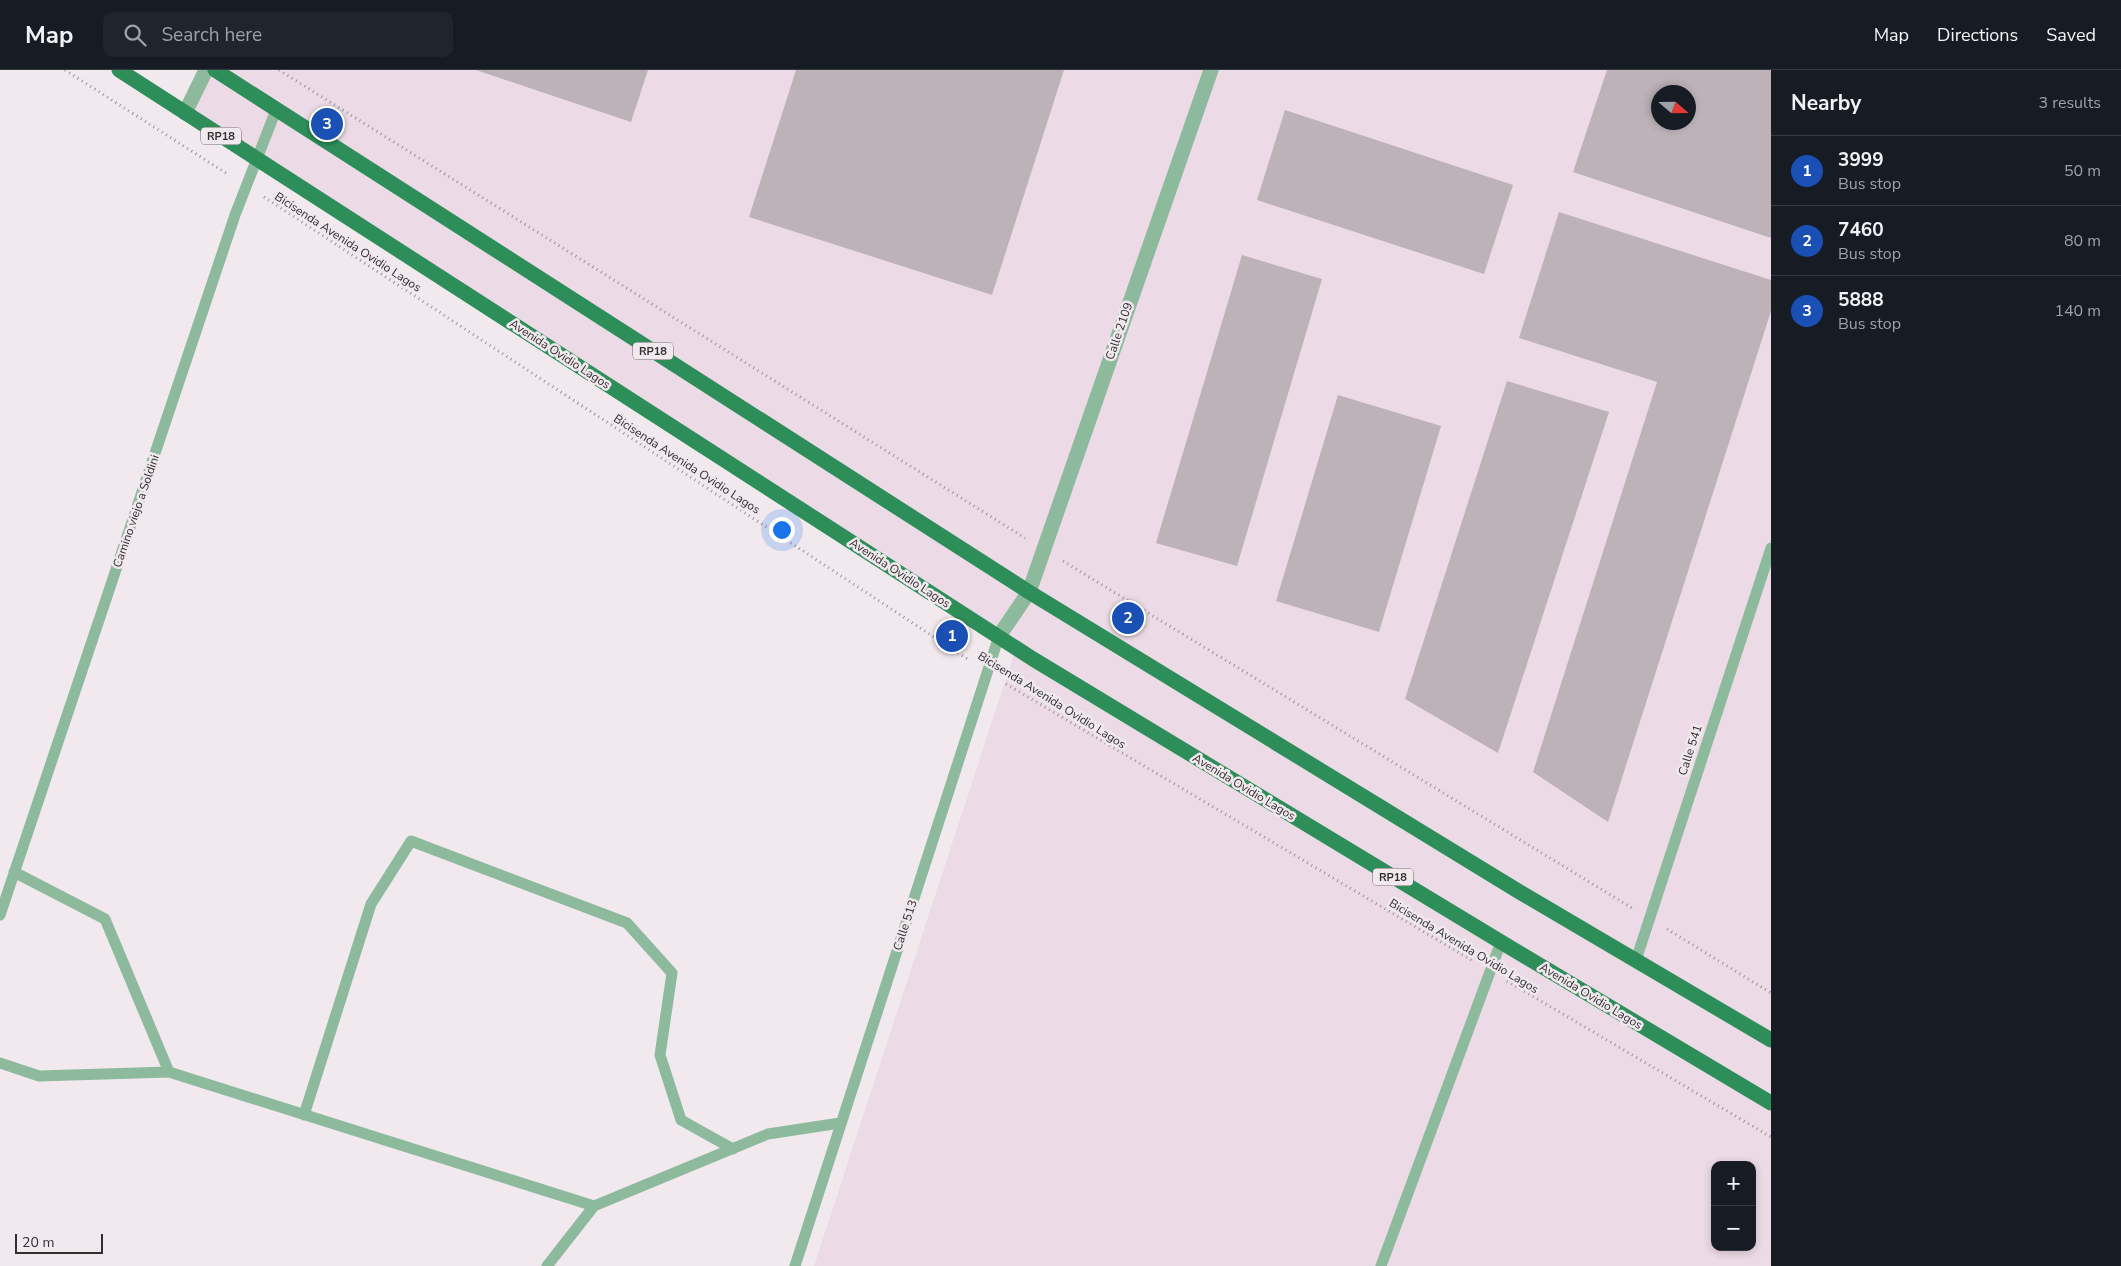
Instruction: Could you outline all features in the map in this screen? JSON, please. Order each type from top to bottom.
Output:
[{"type":"main road","name":"Avenida Ovidio Lagos","points":[[120,70],[1033,659],[1771,1103]]},
{"type":"main road","name":"RP18","points":[[215,70],[1029,592],[1518,891],[1771,1040]]},
{"type":"street","points":[[185,112],[206,70]]},
{"type":"street","name":"Calle 2109","points":[[1029,592],[1211,70]]},
{"type":"street","name":"Calle 513","points":[[999,636],[1029,592]]},
{"type":"lane","name":"Camino viejo a Soldini","points":[[0,914],[235,215],[276,110]]},
{"type":"lane","name":"Calle 541","points":[[1636,960],[1771,548]]},
{"type":"lane","name":"Calle 513","points":[[795,1266],[999,636]]},
{"type":"lane","points":[[304,1115],[371,904],[411,841],[627,923],[672,973],[660,1055],[681,1120],[733,1149]]},
{"type":"lane","points":[[14,872],[105,919],[169,1072]]},
{"type":"lane","points":[[1381,1266],[1501,942]]},
{"type":"lane","points":[[0,1063],[39,1076],[169,1072],[594,1206]]},
{"type":"lane","points":[[546,1266],[594,1206],[768,1134],[840,1123]]},
{"type":"path","name":"Bicisenda Avenida Ovidio Lagos","points":[[65,70],[247,186],[1021,695],[1771,1137]]},
{"type":"shaded area","points":[[206,70],[1771,70],[1771,1266],[814,1266],[1016,648],[185,113]]},
{"type":"building","points":[[476,70],[648,70],[631,122]]},
{"type":"building","points":[[796,70],[1064,70],[992,295],[749,217]]},
{"type":"building","points":[[1607,70],[1771,70],[1771,238],[1573,172]]},
{"type":"building","points":[[1285,110],[1513,185],[1484,274],[1257,200]]},
{"type":"building","points":[[1559,212],[1771,280],[1771,311],[1608,822],[1533,772],[1657,382],[1519,338]]},
{"type":"building","points":[[1242,255],[1322,279],[1237,566],[1156,543]]},
{"type":"building","points":[[1507,381],[1609,412],[1498,753],[1405,699]]},
{"type":"building","points":[[1338,395],[1441,426],[1379,632],[1276,601]]},
{"type":"place","name":"5888","points":[[327,124]]},
{"type":"place","name":"7460","points":[[1128,618]]},
{"type":"place","name":"3999","points":[[952,636]]}]
